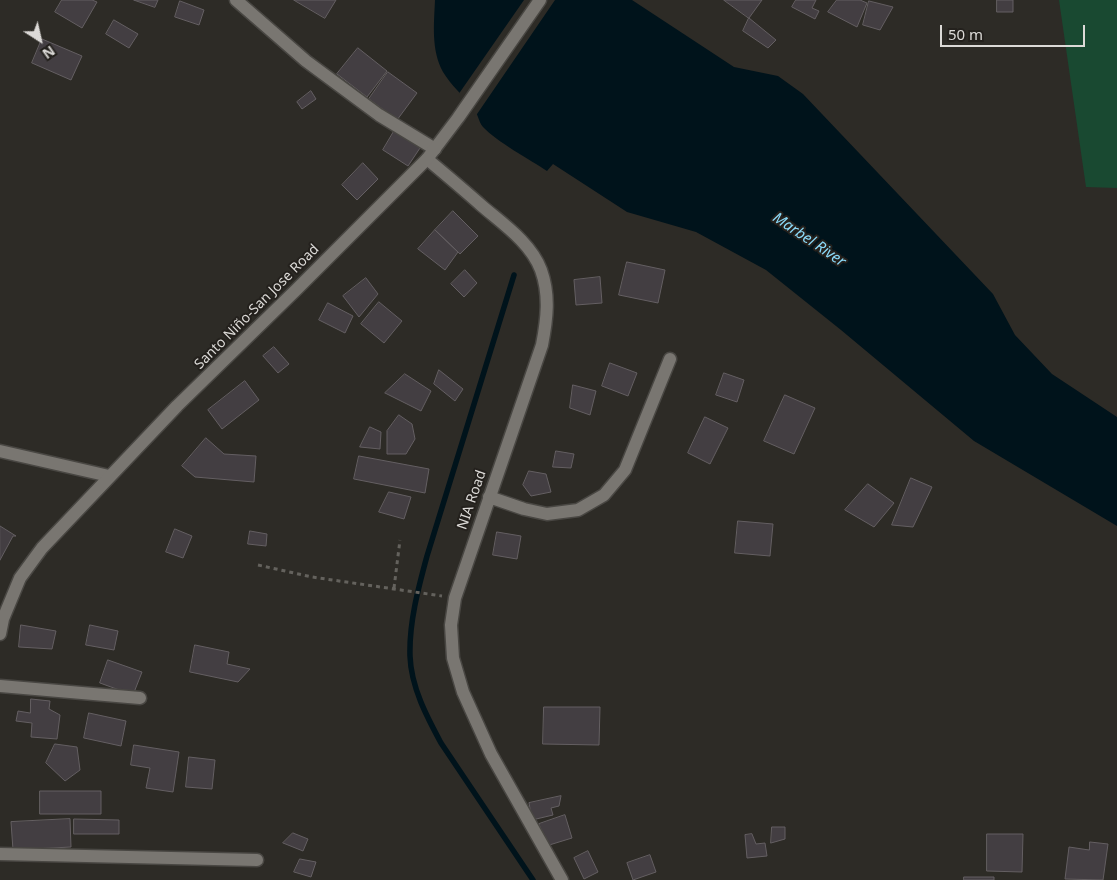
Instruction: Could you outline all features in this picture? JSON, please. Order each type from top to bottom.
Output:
[{"type":"street","name":"NIA Road","points":[[236,0],[306,61],[431,154],[515,234],[531,253],[540,269],[546,291],[548,317],[542,345],[454,598],[451,625],[453,658],[463,692],[491,754],[562,880]]},
{"type":"street","name":"Santo Niño-San Jose Road","points":[[0,634],[3,619],[20,578],[42,548],[177,406],[431,154],[540,0]]},
{"type":"street","points":[[489,497],[524,509],[548,514],[578,510],[604,495],[625,470],[670,359]]},
{"type":"street","points":[[0,451],[109,476]]},
{"type":"street","points":[[0,686],[140,698]]},
{"type":"street","points":[[0,854],[257,860]]},
{"type":"path","points":[[394,588],[400,540]]},
{"type":"path","points":[[258,565],[312,577],[425,593]]},
{"type":"green space","points":[[1059,0],[1117,0],[1117,188],[1086,187]]},
{"type":"water","name":"Marbel River","points":[[435,0],[632,0],[734,67],[778,76],[803,94],[993,294],[1015,335],[1052,374],[1117,417],[1117,526],[974,441],[766,270],[696,232],[627,212],[553,164],[547,171],[496,139],[483,127],[475,109],[450,81],[439,64],[434,37]]},
{"type":"pier","points":[[524,0],[555,0],[475,117],[473,111],[458,95]]},
{"type":"building","points":[[62,0],[92,0],[97,2],[82,28],[55,12]]},
{"type":"building","points":[[134,0],[158,0],[155,7]]},
{"type":"building","points":[[294,0],[336,0],[325,18]]},
{"type":"building","points":[[724,0],[762,0],[749,18]]},
{"type":"building","points":[[796,0],[816,0],[812,8],[819,11],[815,19],[792,7]]},
{"type":"building","points":[[837,0],[860,0],[867,3],[857,27],[828,12]]},
{"type":"building","points":[[997,0],[1013,0],[1013,12],[997,12]]},
{"type":"building","points":[[180,1],[204,10],[199,25],[175,17]]},
{"type":"building","points":[[869,1],[893,7],[880,30],[863,25]]},
{"type":"building","points":[[749,18],[776,40],[768,48],[743,31]]},
{"type":"building","points":[[114,20],[138,34],[129,48],[106,34]]},
{"type":"building","points":[[42,39],[82,56],[71,80],[32,63]]},
{"type":"building","points":[[358,48],[387,71],[367,97],[337,74]]},
{"type":"building","points":[[388,72],[417,93],[397,120],[369,99]]},
{"type":"building","points":[[311,91],[316,99],[302,109],[297,102]]},
{"type":"building","points":[[396,128],[422,145],[408,166],[383,150]]},
{"type":"building","points":[[363,163],[378,179],[357,200],[342,185]]},
{"type":"building","points":[[453,211],[478,236],[460,254],[435,230]]},
{"type":"building","points":[[435,230],[458,252],[445,270],[418,249]]},
{"type":"building","points":[[627,262],[665,270],[658,303],[619,295]]},
{"type":"building","points":[[465,270],[477,283],[464,297],[451,284]]},
{"type":"building","points":[[600,277],[602,303],[576,305],[574,280]]},
{"type":"building","points":[[366,278],[378,294],[359,317],[343,296]]},
{"type":"building","points":[[379,302],[402,321],[384,343],[361,324]]},
{"type":"building","points":[[328,303],[353,316],[345,333],[319,320]]},
{"type":"building","points":[[274,347],[289,364],[278,373],[263,356]]},
{"type":"building","points":[[610,363],[637,373],[628,396],[602,386]]},
{"type":"building","points":[[439,370],[463,389],[455,401],[434,384]]},
{"type":"building","points":[[724,373],[744,380],[737,402],[716,395]]},
{"type":"building","points":[[405,374],[431,391],[421,411],[385,393]]},
{"type":"building","points":[[245,381],[259,400],[222,429],[208,410]]},
{"type":"building","points":[[573,385],[596,391],[590,415],[570,408]]},
{"type":"building","points":[[785,395],[815,408],[794,454],[764,441]]},
{"type":"building","points":[[399,415],[412,424],[415,439],[406,454],[387,454],[387,431]]},
{"type":"building","points":[[705,417],[728,428],[710,464],[688,453]]},
{"type":"building","points":[[370,427],[381,432],[380,449],[360,447]]},
{"type":"building","points":[[206,438],[224,454],[256,456],[254,482],[195,477],[182,466]]},
{"type":"building","points":[[556,451],[574,454],[571,468],[553,467]]},
{"type":"building","points":[[359,456],[429,469],[425,493],[354,479]]},
{"type":"building","points":[[529,471],[546,474],[551,492],[531,496],[523,485]]},
{"type":"building","points":[[911,478],[932,487],[913,527],[892,525]]},
{"type":"building","points":[[868,484],[894,503],[874,527],[845,510]]},
{"type":"building","points":[[389,492],[411,497],[404,519],[379,512]]},
{"type":"building","points":[[738,521],[773,524],[770,556],[735,553]]},
{"type":"building","points":[[0,526],[16,536],[13,536],[0,560]]},
{"type":"building","points":[[175,529],[192,536],[183,558],[166,552]]},
{"type":"building","points":[[250,531],[267,534],[266,546],[248,544]]},
{"type":"building","points":[[497,532],[521,536],[517,559],[493,555]]},
{"type":"building","points":[[21,625],[56,631],[52,649],[19,647]]},
{"type":"building","points":[[90,625],[118,631],[114,650],[86,645]]},
{"type":"building","points":[[195,645],[229,652],[227,664],[250,669],[238,682],[190,672]]},
{"type":"building","points":[[108,660],[142,672],[133,695],[100,683]]},
{"type":"building","points":[[31,699],[50,701],[49,709],[60,715],[57,739],[31,737],[32,723],[16,721],[18,711],[30,713]]},
{"type":"building","points":[[544,707],[600,707],[599,745],[543,744]]},
{"type":"building","points":[[89,713],[126,721],[121,746],[84,738]]},
{"type":"building","points":[[55,744],[77,747],[80,770],[65,781],[46,763]]},
{"type":"building","points":[[134,745],[179,752],[173,792],[146,788],[150,768],[131,765]]},
{"type":"building","points":[[189,757],[215,760],[212,789],[186,787]]},
{"type":"building","points":[[40,791],[101,791],[101,814],[40,814]]},
{"type":"building","points":[[561,796],[559,806],[551,808],[553,815],[532,820],[529,803]]},
{"type":"building","points":[[565,815],[572,838],[546,846],[539,824]]},
{"type":"building","points":[[70,819],[71,847],[13,850],[11,822]]},
{"type":"building","points":[[74,819],[119,820],[119,834],[74,834]]},
{"type":"building","points":[[772,827],[785,827],[785,839],[771,843]]},
{"type":"building","points":[[293,833],[308,839],[303,851],[283,843]]},
{"type":"building","points":[[752,834],[756,844],[765,843],[767,856],[747,858],[745,835]]},
{"type":"building","points":[[987,834],[1023,834],[1022,872],[987,871]]},
{"type":"building","points":[[1090,842],[1108,844],[1103,880],[1065,879],[1069,847],[1089,850]]},
{"type":"building","points":[[588,851],[598,872],[584,879],[574,858]]},
{"type":"building","points":[[650,855],[656,872],[633,880],[627,863]]},
{"type":"building","points":[[300,859],[316,862],[311,877],[294,872]]},
{"type":"building","points":[[964,877],[994,877],[994,880],[964,880]]},
{"type":"waterway","points":[[514,275],[427,556],[417,593],[410,656],[413,679],[425,712],[441,743],[533,880]]}]
